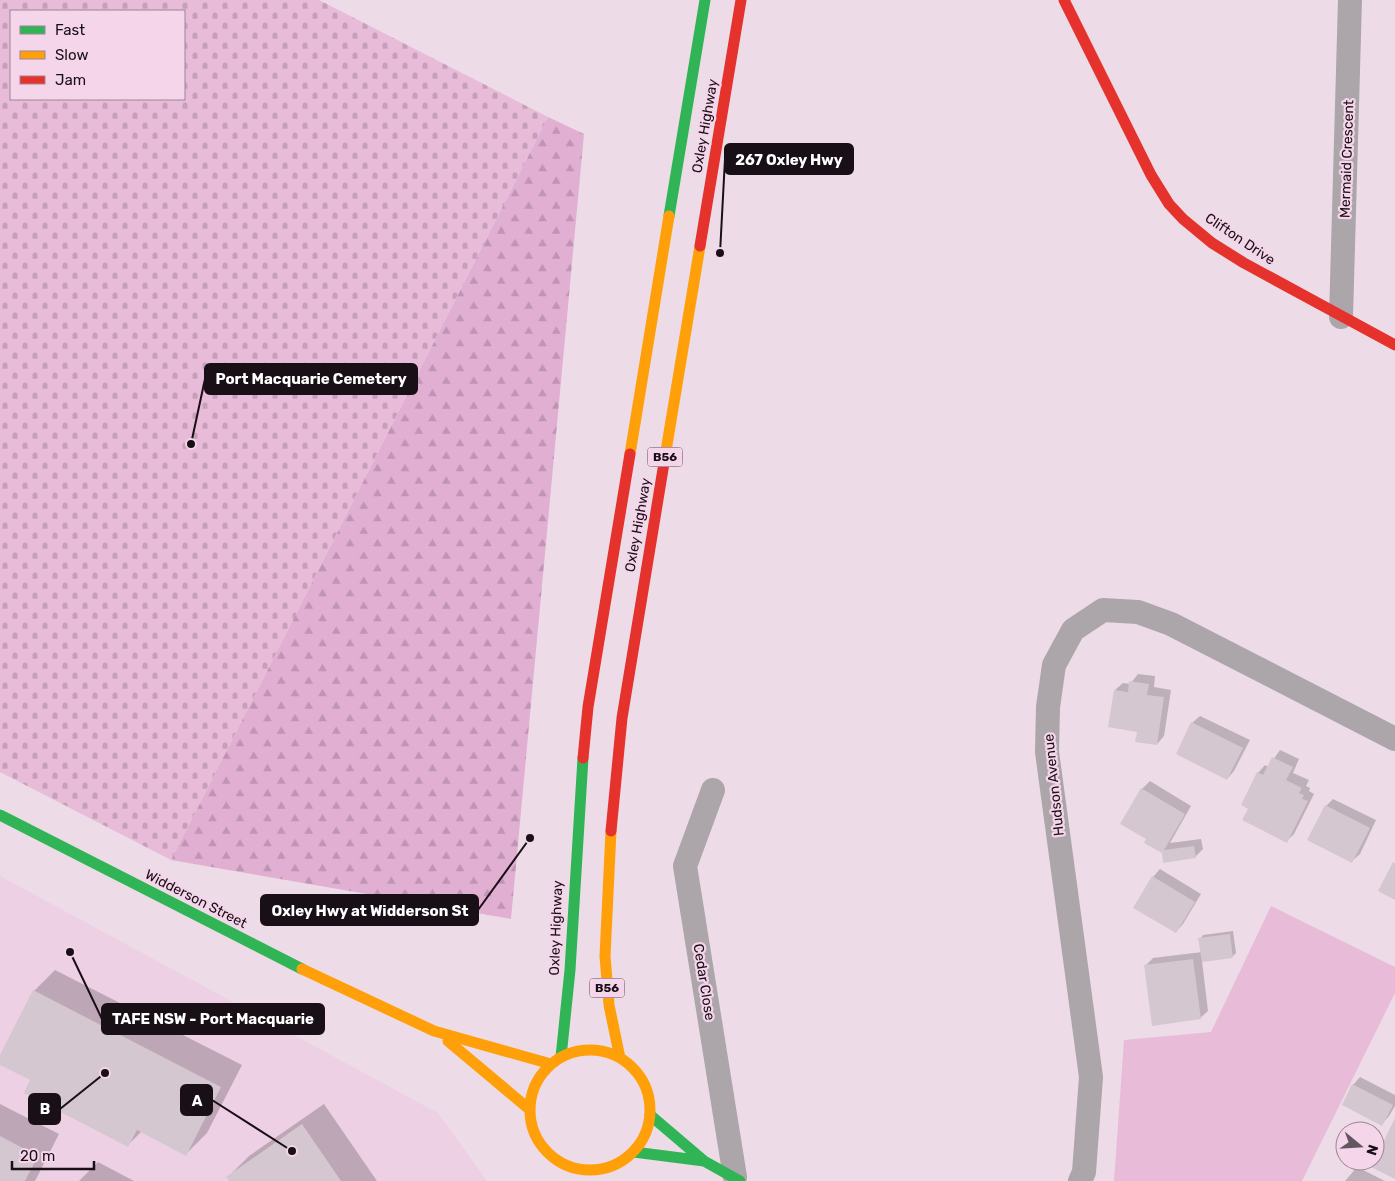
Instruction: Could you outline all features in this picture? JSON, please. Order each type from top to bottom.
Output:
[{"type":"main road","name":"Oxley Highway","points":[[561,1057],[569,996],[576,825],[588,707],[705,0]]},
{"type":"main road","name":"Oxley Highway","points":[[620,1058],[609,1004],[605,956],[609,853],[618,746],[741,0]]},
{"type":"main road","name":"Clifton Drive","points":[[1064,0],[1151,175],[1169,204],[1212,243],[1341,317],[1395,345]]},
{"type":"main road","name":"Widderson Street","points":[[0,816],[297,967],[434,1031],[551,1064]]},
{"type":"main road","name":"Widderson Street","points":[[434,1031],[529,1109]]},
{"type":"main road","points":[[624,1174],[630,1155],[647,1128],[650,1115],[649,1098],[643,1082],[633,1068],[620,1058],[600,1051],[580,1050],[561,1057],[551,1064],[539,1077],[532,1092],[529,1109],[532,1128],[541,1146],[555,1160],[572,1168],[590,1171],[609,1168],[630,1155],[704,1161]]},
{"type":"main road","points":[[650,1115],[704,1161],[738,1179]]},
{"type":"main road","points":[[555,1160],[560,1173]]},
{"type":"street","name":"Mermaid Crescent","points":[[1341,317],[1348,146],[1350,0]]},
{"type":"street","name":"Hudson Avenue","points":[[1080,1181],[1084,1172],[1091,1077],[1047,752],[1048,707],[1054,665],[1073,630],[1103,610],[1138,612],[1171,624],[1395,739]]},
{"type":"street","name":"Cedar Close","points":[[713,790],[685,866],[738,1179]]},
{"type":"shaded area","points":[[0,876],[438,1113],[487,1181],[0,1181]]},
{"type":"green space","points":[[0,0],[319,0],[548,117],[171,860],[0,772]]},
{"type":"green space","points":[[548,117],[584,134],[511,919],[171,860]]},
{"type":"green space","points":[[1271,906],[1395,967],[1395,993],[1302,1181],[1114,1181],[1124,1040],[1211,1032]]},
{"type":"building","points":[[1129,681],[1149,684],[1147,695],[1164,697],[1157,745],[1135,742],[1137,732],[1108,727],[1114,690],[1128,692]]},
{"type":"building","points":[[1191,722],[1243,748],[1227,780],[1176,754]]},
{"type":"building","points":[[1272,757],[1293,767],[1286,780],[1302,788],[1299,793],[1304,795],[1302,799],[1308,801],[1287,843],[1242,820],[1248,809],[1241,805],[1257,772],[1263,775]]},
{"type":"building","points":[[1141,788],[1185,814],[1164,850],[1194,846],[1196,858],[1163,863],[1162,853],[1144,843],[1146,839],[1120,824]]},
{"type":"building","points":[[1325,805],[1370,828],[1352,863],[1307,840]]},
{"type":"building","points":[[1393,862],[1395,863],[1395,900],[1378,891]]},
{"type":"building","points":[[1152,876],[1195,902],[1176,933],[1133,908]]},
{"type":"building","points":[[1230,934],[1233,958],[1202,962],[1198,938]]},
{"type":"building","points":[[1193,959],[1201,1019],[1152,1026],[1144,965]]},
{"type":"building","points":[[33,990],[221,1087],[186,1156],[137,1130],[128,1147],[24,1093],[30,1080],[0,1065],[0,1055]]},
{"type":"building","points":[[1352,1084],[1393,1105],[1385,1121],[1372,1121],[1342,1105]]},
{"type":"building","points":[[1395,1118],[1395,1179],[1379,1171],[1385,1171],[1385,1138]]},
{"type":"building","points":[[302,1124],[341,1181],[229,1181],[226,1177]]},
{"type":"building","points":[[0,1136],[38,1156],[25,1181],[0,1181]]},
{"type":"traffic: fast","points":[[669,216],[705,0]]},
{"type":"traffic: fast","points":[[561,1057],[570,970],[583,758]]},
{"type":"traffic: fast","points":[[0,815],[302,969]]},
{"type":"traffic: fast","points":[[650,1115],[704,1161],[740,1181]]},
{"type":"traffic: fast","points":[[634,1152],[704,1161]]},
{"type":"traffic: slow","points":[[630,454],[669,216]]},
{"type":"traffic: slow","points":[[664,463],[700,246]]},
{"type":"traffic: slow","points":[[611,831],[605,956],[609,1005],[620,1058]]},
{"type":"traffic: slow","points":[[302,969],[434,1031],[551,1064]]},
{"type":"traffic: slow","points":[[448,1041],[529,1109]]},
{"type":"traffic: slow","points":[[590,1050],[602,1051],[613,1055],[623,1060],[632,1068],[640,1077],[645,1087],[649,1098],[650,1110],[649,1122],[645,1133],[640,1143],[632,1152],[623,1160],[613,1165],[602,1169],[590,1170],[578,1169],[567,1165],[557,1160],[548,1152],[540,1143],[535,1133],[531,1122],[530,1110],[531,1098],[535,1087],[540,1077],[548,1068],[557,1060],[567,1055],[578,1051],[590,1050]]},
{"type":"traffic: jam","points":[[700,246],[741,0]]},
{"type":"traffic: jam","points":[[1064,0],[1151,175],[1169,204],[1183,219],[1212,243],[1244,263],[1395,345]]},
{"type":"traffic: jam","points":[[583,758],[588,707],[630,454]]},
{"type":"traffic: jam","points":[[611,831],[622,718],[664,463]]},
{"type":"place","name":"267 Oxley Hwy","points":[[720,253]]},
{"type":"place","name":"Port Macquarie Cemetery","points":[[191,444]]},
{"type":"place","name":"Oxley Hwy at Widderson St","points":[[530,838]]},
{"type":"place","name":"TAFE NSW - Port Macquarie","points":[[70,952]]},
{"type":"place","name":"B","points":[[105,1073]]},
{"type":"place","name":"A","points":[[292,1151]]}]
